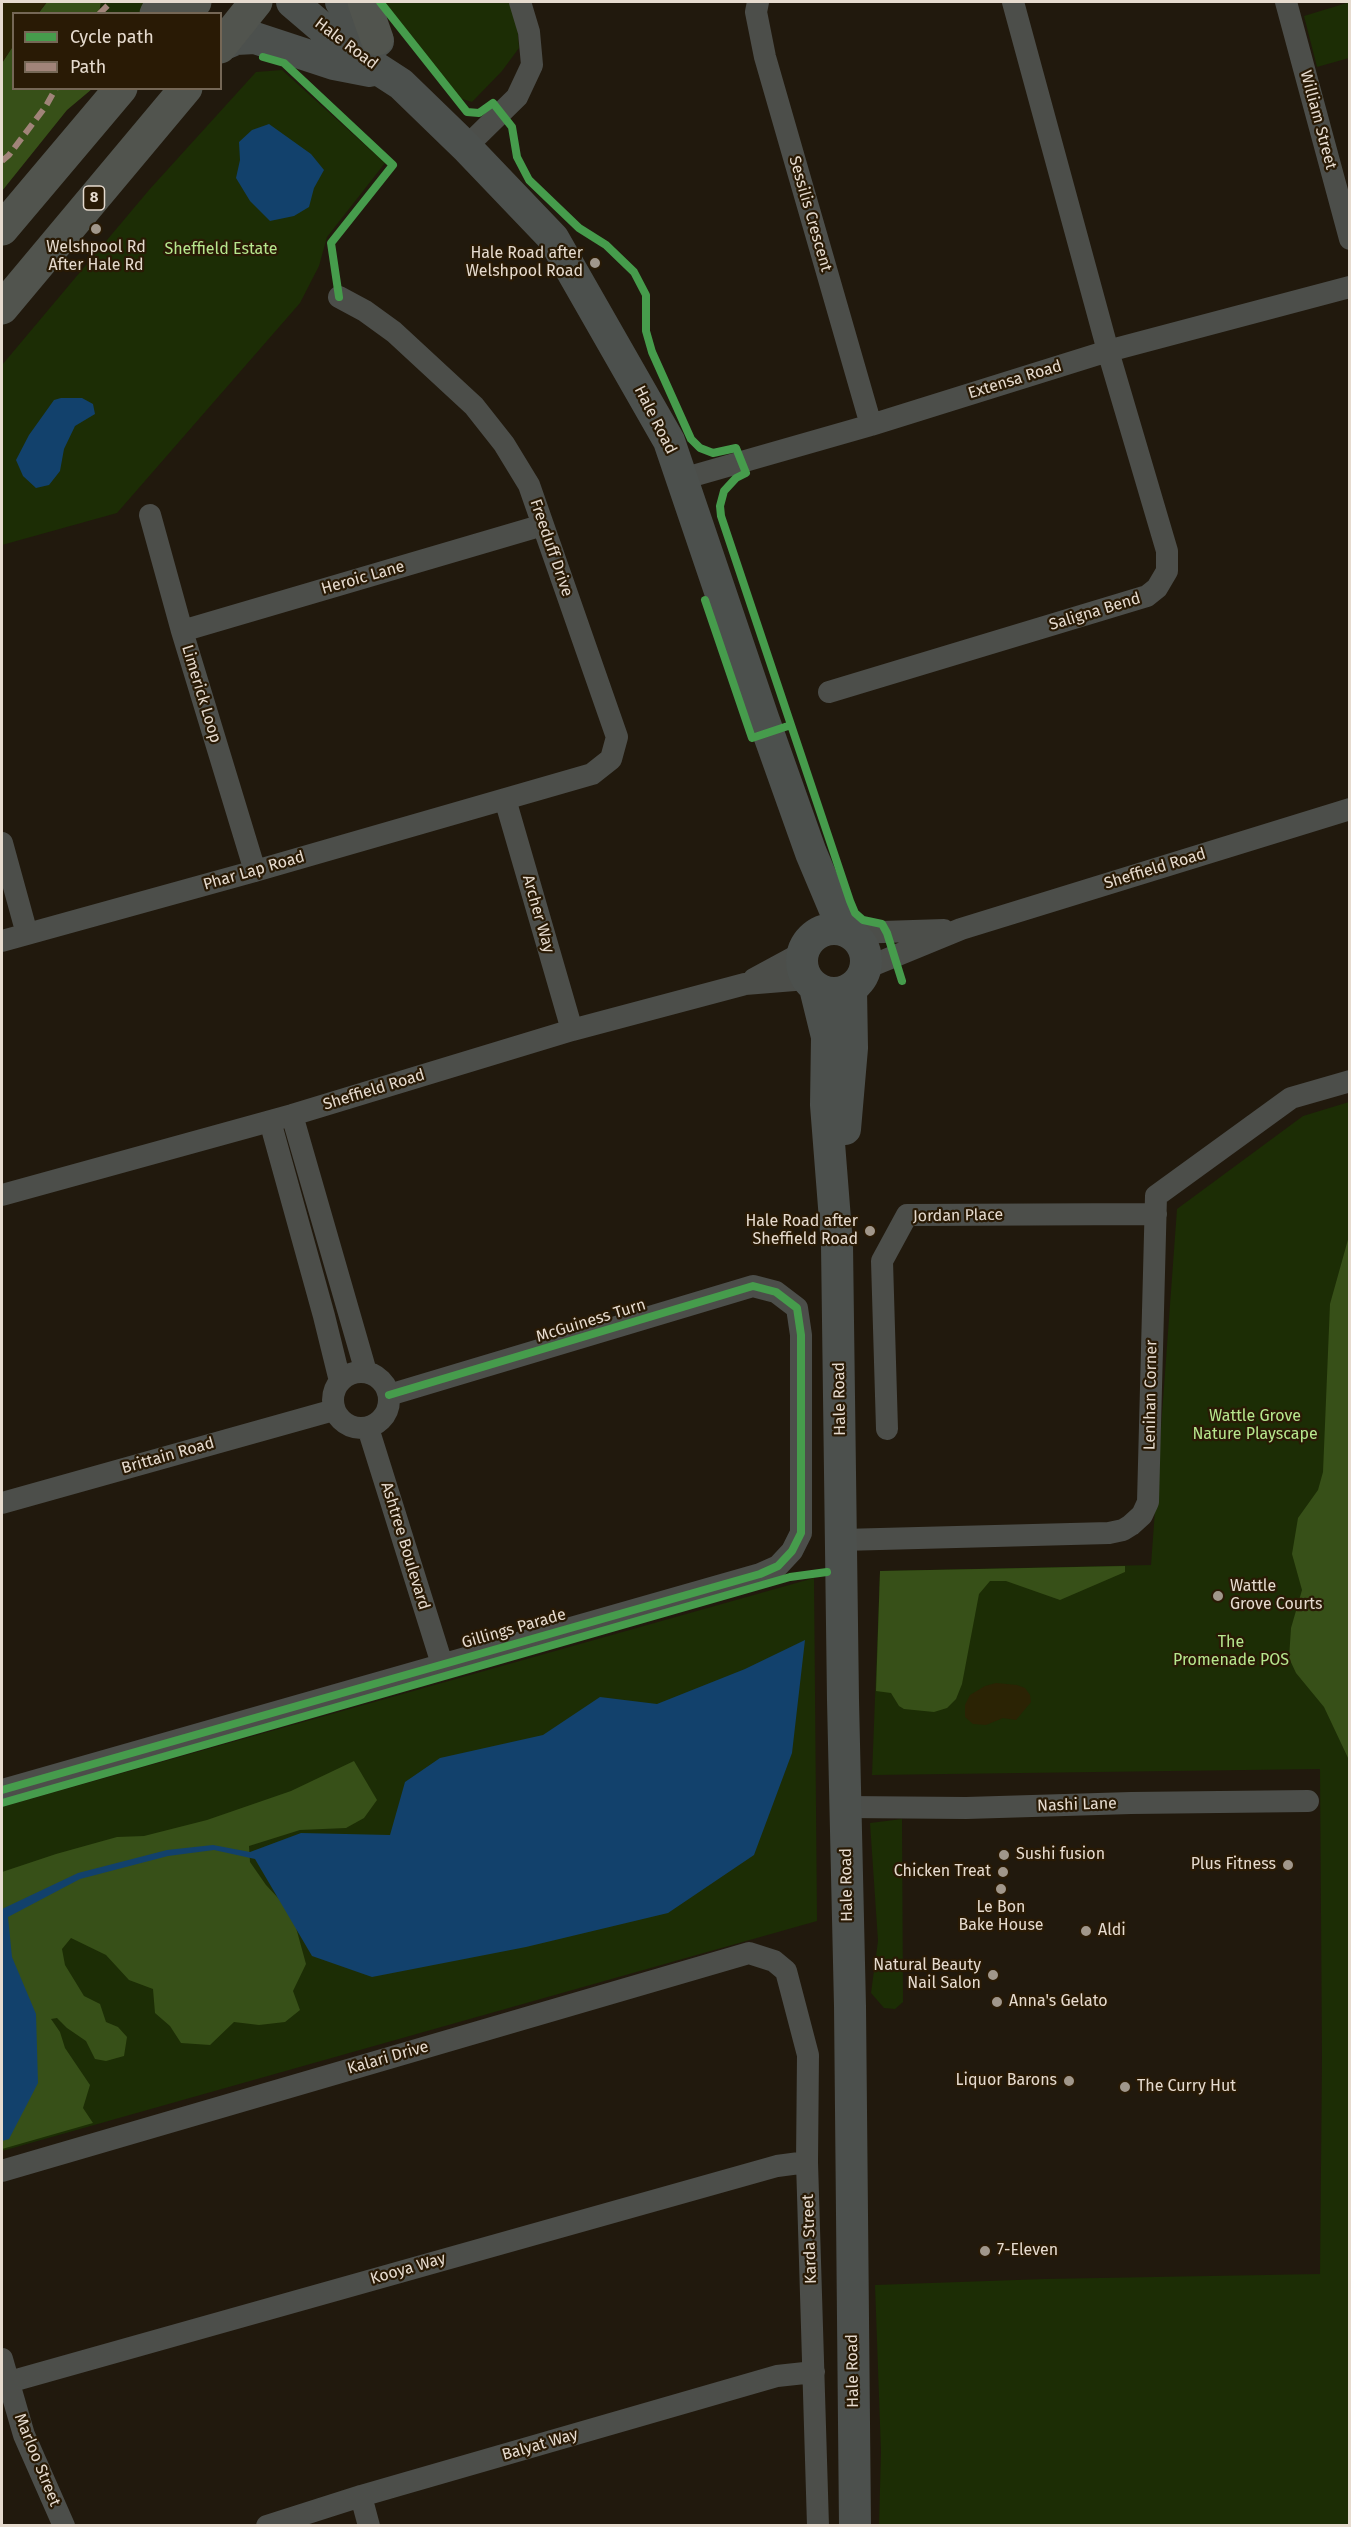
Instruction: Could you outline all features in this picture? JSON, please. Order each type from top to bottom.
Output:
[{"type":"highway","points":[[222,45],[256,2]]},
{"type":"highway","points":[[364,2],[377,39]]},
{"type":"highway","points":[[2,202],[99,90]]},
{"type":"highway","points":[[2,229],[119,90]]},
{"type":"highway","name":"8","points":[[2,308],[184,90]]},
{"type":"main road","name":"Hale Road","points":[[292,2],[347,49],[393,79],[466,147],[553,238],[669,441],[811,853],[822,953],[827,1037],[826,1105],[837,1245],[855,2526]]},
{"type":"main road","name":"Hale Road","points":[[341,2],[377,39],[393,79]]},
{"type":"main road","points":[[222,46],[236,39],[255,38],[334,64],[393,79]]},
{"type":"main road","name":"Hale Road","points":[[822,953],[865,948],[859,979],[852,1048],[837,1245]]},
{"type":"main road","points":[[822,953],[827,993],[840,993],[859,979]]},
{"type":"street","points":[[466,147],[517,97],[532,65],[529,32],[520,2]]},
{"type":"street","name":"Sessilis Crescent","points":[[758,2],[756,12],[765,57],[871,425]]},
{"type":"street","points":[[1013,2],[1108,351]]},
{"type":"street","name":"William Street","points":[[1286,2],[1350,239]]},
{"type":"street","name":"Extensa Road","points":[[682,479],[871,425],[1108,351],[1350,287]]},
{"type":"street","name":"Freeduff Drive","points":[[339,297],[365,311],[394,332],[474,406],[504,444],[530,485],[617,737],[611,759],[592,774],[505,799]]},
{"type":"street","name":"Saligna Bend","points":[[828,692],[1147,596],[1157,588],[1167,571],[1167,551],[1108,351]]},
{"type":"street","name":"Limerick Loop","points":[[150,515],[182,631],[255,872]]},
{"type":"street","name":"Heroic Lane","points":[[182,631],[543,525]]},
{"type":"street","name":"Phar Lap Road","points":[[2,941],[255,872],[505,799]]},
{"type":"street","name":"Archer Way","points":[[505,799],[572,1030]]},
{"type":"street","name":"Sheffield Road","points":[[2,1195],[281,1118],[572,1030],[745,984],[822,953],[961,929],[1350,808]]},
{"type":"street","points":[[2,843],[27,934]]},
{"type":"street","name":"Sheffield Road","points":[[859,979],[961,929]]},
{"type":"street","name":"Lenihan Corner","points":[[842,1540],[1109,1533],[1123,1530],[1142,1515],[1148,1502],[1156,1196],[1291,1098],[1350,1081]]},
{"type":"street","points":[[281,1118],[306,1210],[324,1316],[340,1381]]},
{"type":"street","points":[[306,1210],[347,1310],[366,1372]]},
{"type":"street","name":"Jordan Place","points":[[887,1429],[882,1261],[907,1215],[1156,1214]]},
{"type":"street","name":"McGuiness Turn","points":[[389,1395],[753,1286],[776,1292],[796,1308]]},
{"type":"street","name":"Gillings Parade","points":[[2,1790],[748,1577],[778,1566],[792,1551],[801,1533],[801,1335],[796,1308]]},
{"type":"street","points":[[324,1316],[347,1310]]},
{"type":"street","points":[[366,1372],[381,1380],[389,1395],[389,1406],[385,1416],[378,1423],[368,1428],[358,1429],[348,1426],[339,1419],[334,1410],[332,1398],[340,1381],[349,1374],[366,1372]]},
{"type":"street","name":"Brittain Road","points":[[2,1503],[334,1410]]},
{"type":"street","name":"Ashtree Boulevard","points":[[368,1428],[442,1664]]},
{"type":"street","name":"Nashi Lane","points":[[846,1807],[966,1808],[1308,1801]]},
{"type":"street","name":"Kalari Drive","points":[[2,2171],[749,1953],[774,1961]]},
{"type":"street","name":"Karda Street","points":[[774,1961],[786,1971],[808,2055],[807,2162],[818,2526]]},
{"type":"street","name":"Kooya Way","points":[[9,2382],[760,2171],[807,2162]]},
{"type":"street","name":"Marloo Street","points":[[2,2359],[24,2434],[64,2526]]},
{"type":"street","name":"Balyat Way","points":[[267,2526],[361,2496],[777,2376],[814,2372]]},
{"type":"street","points":[[361,2496],[369,2526]]},
{"type":"green space","points":[[47,2],[101,2],[99,12],[40,12]]},
{"type":"green space","points":[[101,2],[154,2],[148,12],[99,12]]},
{"type":"green space","points":[[383,2],[512,2],[517,21],[519,48],[502,71],[472,102],[456,97]]},
{"type":"green space","points":[[1350,2],[1349,58],[1317,67],[1304,16]]},
{"type":"green space","points":[[12,48],[12,90],[91,90],[67,110],[2,191],[2,63]]},
{"type":"green space","name":"Sheffield Estate","points":[[282,70],[385,163],[327,237],[319,266],[300,303],[117,513],[2,545],[2,365],[149,190],[256,72]]},
{"type":"green space","name":"The Promenade POS","points":[[1349,1102],[1349,2525],[879,2525],[881,2452],[875,2285],[1044,2279],[1320,2274],[1322,2058],[1320,1769],[872,1775],[880,1571],[1151,1565],[1177,1209],[1303,1116]]},
{"type":"green space","points":[[1349,1236],[1349,1760],[1324,1707],[1296,1673],[1289,1658],[1291,1628],[1302,1590],[1292,1554],[1298,1518],[1318,1490],[1323,1472],[1330,1304]]},
{"type":"green space","points":[[1125,1566],[1125,1572],[1060,1600],[1006,1581],[990,1581],[979,1594],[962,1684],[956,1699],[947,1708],[934,1712],[904,1709],[899,1706],[891,1693],[876,1691],[880,1571]]},
{"type":"green space","points":[[814,1578],[817,1921],[2,2151],[2,1807]]},
{"type":"green space","points":[[354,1761],[377,1800],[364,1818],[346,1828],[300,1830],[249,1846],[250,1862],[266,1885],[292,1913],[306,1964],[293,1991],[300,2010],[285,2022],[259,2025],[234,2022],[210,2045],[181,2043],[170,2026],[155,2013],[153,1989],[129,1980],[106,1955],[71,1938],[62,1949],[65,1965],[84,1996],[100,2004],[106,2022],[118,2027],[127,2037],[124,2056],[106,2061],[95,2059],[86,2041],[57,2018],[51,2019],[60,2032],[65,2048],[90,2085],[83,2108],[93,2123],[2,2149],[2,1872],[117,1837],[144,1836],[207,1820],[291,1791]]},
{"type":"green space","points":[[902,1819],[903,2002],[895,2009],[884,2008],[871,1993],[878,1941],[870,1823]]},
{"type":"sand","points":[[2,2],[47,2],[39,12],[12,12],[12,48],[2,63]]},
{"type":"sand","points":[[996,1683],[1025,1688],[1030,1695],[1031,1702],[1016,1720],[1003,1718],[986,1725],[973,1724],[965,1717],[965,1705],[970,1695],[985,1686]]},
{"type":"water","points":[[269,124],[311,154],[324,170],[314,188],[309,207],[294,216],[270,221],[250,201],[236,178],[240,160],[239,142],[252,130]]},
{"type":"water","points":[[82,398],[93,404],[95,414],[75,426],[64,449],[60,471],[49,485],[36,488],[23,476],[16,460],[29,435],[54,400]]},
{"type":"water","points":[[805,1640],[792,1753],[754,1855],[668,1913],[526,1947],[372,1977],[312,1956],[255,1859],[214,1850],[168,1856],[80,1879],[8,1917],[12,1957],[36,2014],[38,2083],[9,2139],[2,2141],[2,1909],[78,1873],[167,1850],[213,1845],[250,1852],[301,1833],[390,1835],[405,1782],[440,1758],[543,1735],[600,1697],[657,1704],[745,1669]]},
{"type":"marked path","points":[[101,12],[111,2]]},
{"type":"marked path","points":[[2,161],[46,106],[55,90]]},
{"type":"cycle path","points":[[380,2],[467,112],[479,113],[493,103],[512,127],[517,157],[529,180],[579,228],[606,245],[634,272],[646,295],[646,331],[652,352],[691,439],[700,448],[713,453],[736,448],[746,473],[736,478],[724,491],[720,506],[721,516],[850,901],[855,913],[863,920],[882,924],[902,981]]},
{"type":"cycle path","points":[[263,57],[284,63],[393,165],[331,243],[339,297]]},
{"type":"cycle path","points":[[705,600],[752,738],[791,725]]},
{"type":"cycle path","points":[[2,1790],[760,1574],[778,1566],[792,1551],[801,1533],[801,1335],[797,1308],[776,1292],[753,1286],[389,1395]]},
{"type":"cycle path","points":[[2,1803],[790,1577],[827,1572]]},
{"type":"place","name":"Welshpool Rd After Hale Rd","points":[[96,229]]},
{"type":"place","name":"Hale Road after Welshpool Road","points":[[595,263]]},
{"type":"place","name":"Hale Road after Sheffield Road","points":[[870,1231]]},
{"type":"place","name":"Wattle Grove Courts","points":[[1218,1596]]},
{"type":"place","name":"Sushi fusion","points":[[1004,1855]]},
{"type":"place","name":"Plus Fitness","points":[[1288,1865]]},
{"type":"place","name":"Chicken Treat","points":[[1003,1872]]},
{"type":"place","name":"Le Bon Bake House","points":[[1001,1889]]},
{"type":"place","name":"Aldi","points":[[1086,1931]]},
{"type":"place","name":"Natural Beauty Nail Salon","points":[[993,1975]]},
{"type":"place","name":"Anna's Gelato","points":[[997,2002]]},
{"type":"place","name":"Liquor Barons","points":[[1069,2081]]},
{"type":"place","name":"The Curry Hut","points":[[1125,2087]]},
{"type":"place","name":"7-Eleven","points":[[985,2251]]},
{"type":"park label","name":"Wattle Grove Nature Playscape","points":[[1255,1426]]}]
